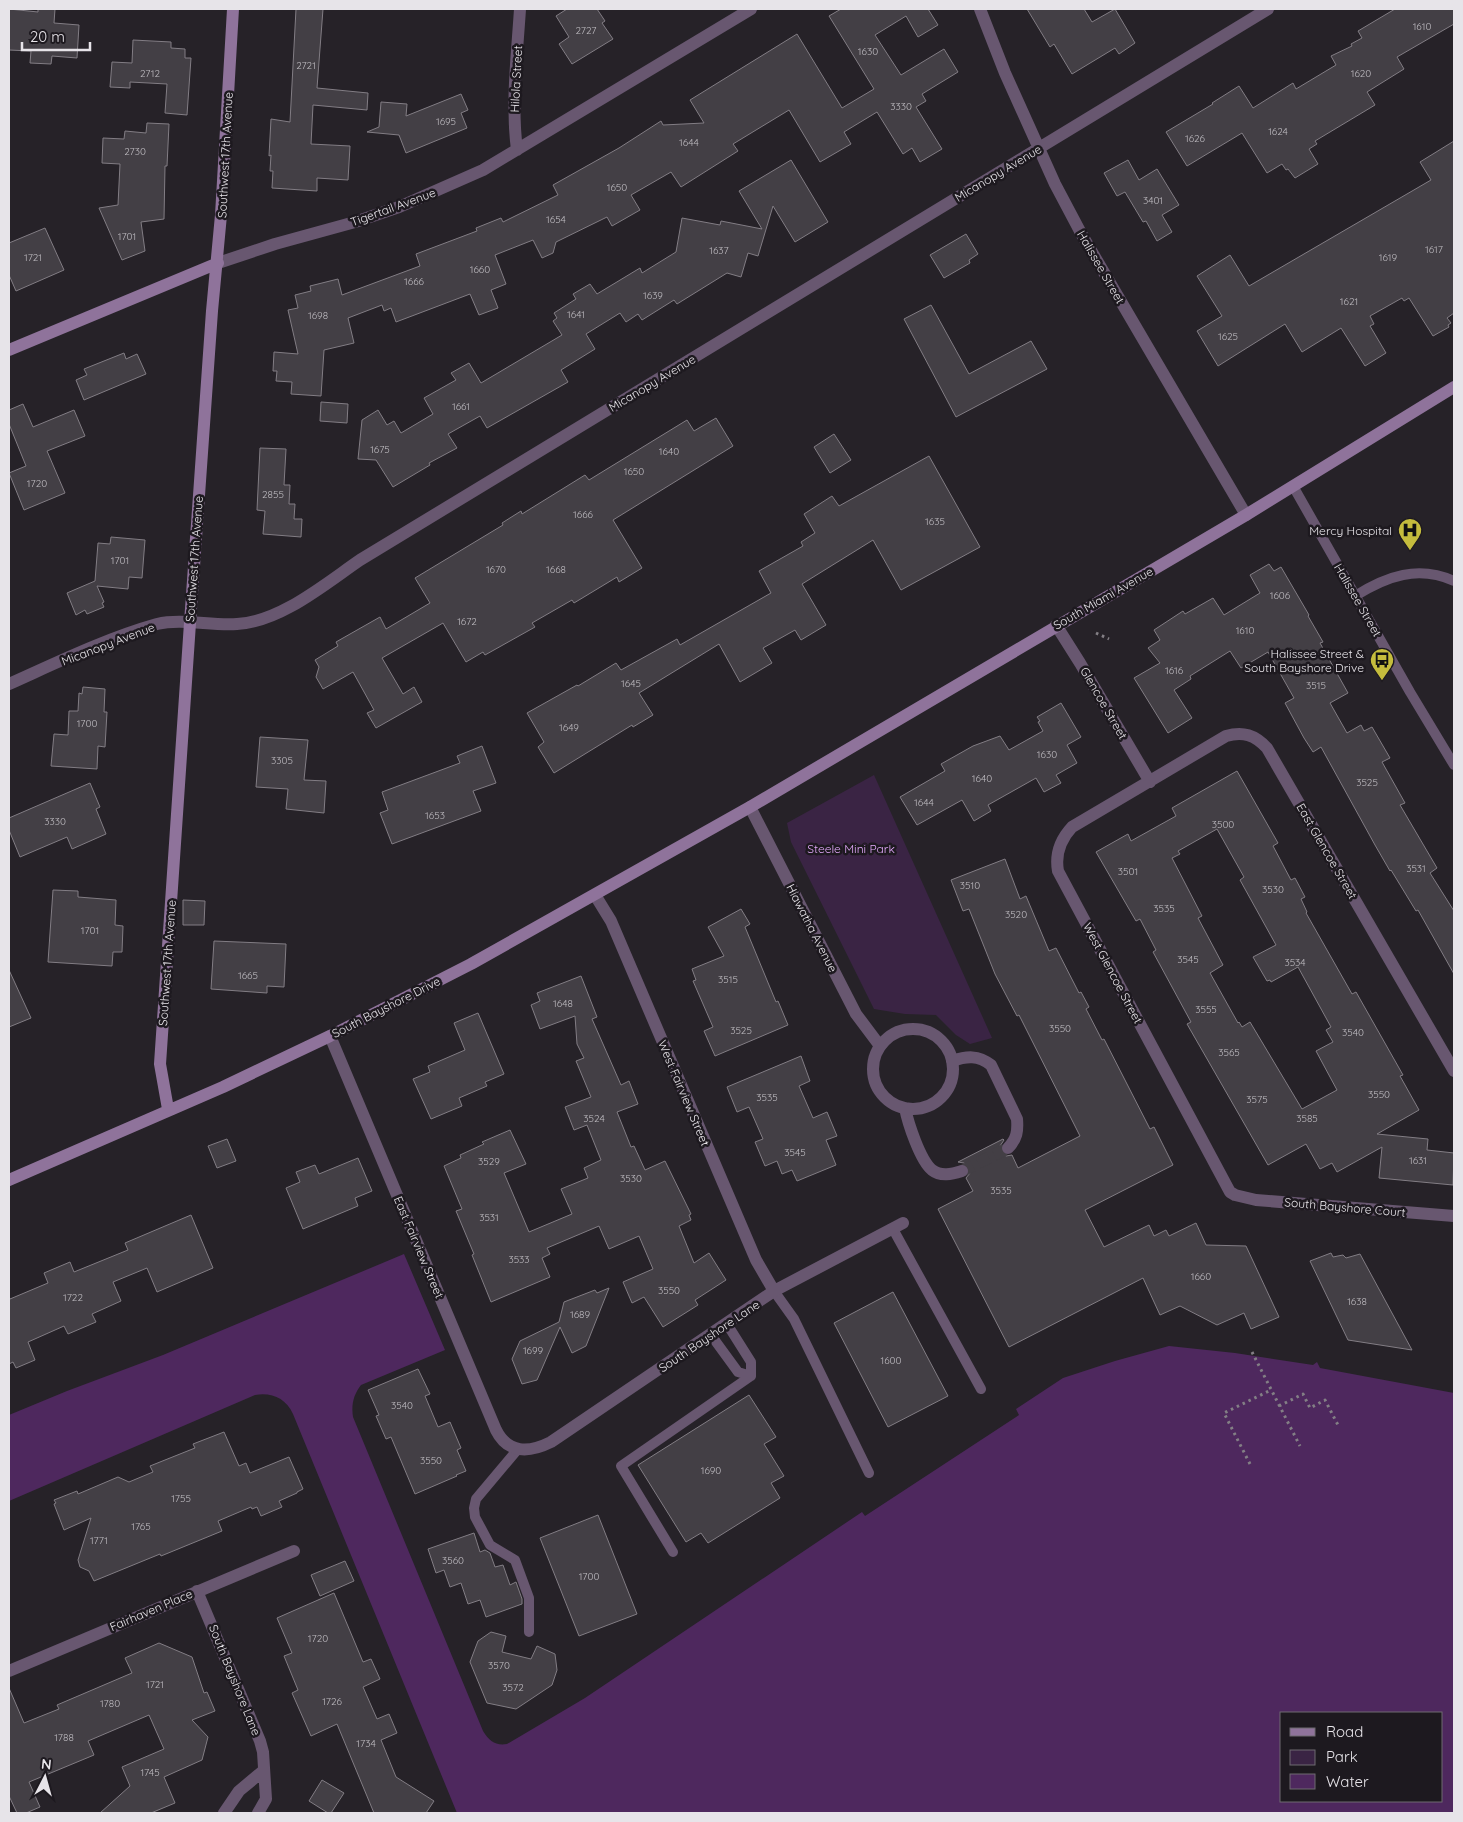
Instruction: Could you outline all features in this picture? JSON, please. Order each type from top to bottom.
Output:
[{"type":"main road","name":"Southwest 17th Avenue","points":[[168,1110],[160,1064],[212,311],[218,263],[233,9]]},
{"type":"main road","name":"Tigertail Avenue","points":[[9,350],[218,263]]},
{"type":"main road","name":"South Miami Avenue","points":[[750,807],[1056,625],[1246,515],[1454,387]]},
{"type":"main road","name":"South Bayshore Drive","points":[[9,1180],[222,1087],[330,1036],[471,964],[750,807]]},
{"type":"street","name":"Hilola Street","points":[[517,150],[514,106],[520,9]]},
{"type":"street","name":"Tigertail Avenue","points":[[218,263],[399,207],[483,170],[751,9]]},
{"type":"street","name":"Halissee Street","points":[[980,9],[1037,148],[1082,235],[1246,515]]},
{"type":"street","name":"Micanopy Avenue","points":[[9,684],[110,641],[156,625],[170,622],[239,624],[262,619],[280,611],[1268,9]]},
{"type":"street","name":"Glencoe Street","points":[[1056,625],[1150,782]]},
{"type":"street","name":"East Glencoe Street","points":[[1150,782],[1226,736],[1240,733],[1247,734],[1261,742],[1454,1071]]},
{"type":"street","name":"West Glencoe Street","points":[[1150,782],[1072,827],[1059,846],[1058,871],[1227,1187],[1235,1195]]},
{"type":"street","name":"Hiawatha Avenue","points":[[750,807],[856,1014],[880,1046]]},
{"type":"street","name":"West Fairview Street","points":[[595,895],[611,921],[756,1260],[774,1291]]},
{"type":"street","points":[[916,1029],[936,1036],[949,1052],[952,1061],[951,1081],[941,1098],[924,1108],[904,1108],[894,1104],[885,1098],[878,1089],[874,1078],[875,1056],[880,1046],[896,1033],[916,1029]]},
{"type":"street","name":"East Fairview Street","points":[[330,1036],[496,1430],[504,1442],[518,1449]]},
{"type":"street","points":[[952,1061],[966,1056],[983,1058],[991,1065],[1016,1120],[1018,1129],[1016,1137],[1008,1148]]},
{"type":"street","points":[[904,1108],[910,1128],[926,1163],[932,1170],[940,1174],[951,1175],[962,1171]]},
{"type":"street","name":"South Bayshore Court","points":[[1235,1195],[1256,1200],[1454,1216]]},
{"type":"street","name":"South Bayshore Lane","points":[[518,1449],[530,1450],[551,1442],[774,1291],[898,1226]]},
{"type":"street","name":"Fairhaven Place","points":[[9,1671],[294,1551]]},
{"type":"street","name":"South Bayshore Lane","points":[[197,1591],[257,1733],[263,1752],[266,1799],[258,1813]]},
{"type":"street","points":[[224,1813],[239,1791],[263,1771]]},
{"type":"lane","name":"Halissee Street","points":[[1293,486],[1454,765]]},
{"type":"lane","points":[[1355,596],[1374,584],[1404,575],[1428,573],[1441,575],[1454,581]]},
{"type":"lane","points":[[898,1226],[981,1389]]},
{"type":"lane","points":[[774,1291],[794,1319],[869,1473]]},
{"type":"lane","points":[[727,1324],[751,1362],[752,1376]]},
{"type":"lane","points":[[711,1335],[738,1372],[752,1376]]},
{"type":"lane","points":[[673,1552],[621,1466],[752,1376]]},
{"type":"lane","points":[[518,1449],[476,1499],[474,1508],[475,1517],[480,1529],[490,1545],[515,1560],[529,1598],[529,1632]]},
{"type":"path","points":[[1096,633],[1109,638]]},
{"type":"path","points":[[1252,1352],[1300,1446]]},
{"type":"path","points":[[1250,1464],[1224,1413],[1272,1390]]},
{"type":"path","points":[[1279,1406],[1303,1394],[1310,1408],[1325,1400],[1339,1427]]},
{"type":"green space","name":"Steele Mini Park","points":[[874,775],[992,1038],[970,1044],[956,1035],[936,1015],[905,1014],[874,1009],[791,842],[787,823]]},
{"type":"water","points":[[404,1254],[445,1350],[361,1385],[352,1408],[353,1417],[483,1731],[488,1738],[499,1744],[507,1744],[585,1698],[862,1512],[865,1516],[1019,1415],[1016,1409],[1063,1378],[1169,1346],[1235,1353],[1313,1365],[1317,1362],[1320,1368],[1454,1393],[1454,1813],[457,1813],[290,1408],[282,1400],[272,1395],[255,1395],[9,1501],[9,1415],[163,1355]]},
{"type":"building","points":[[9,9],[38,12],[38,9],[55,9],[54,23],[79,25],[77,58],[52,56],[51,64],[30,63],[31,51],[9,50]]},
{"type":"building","points":[[296,9],[323,9],[317,88],[368,93],[367,110],[313,105],[311,144],[350,146],[348,180],[317,178],[317,191],[272,188],[273,171],[270,171],[271,119],[290,122]]},
{"type":"building","points":[[567,9],[597,9],[605,21],[602,23],[613,39],[572,64],[559,44],[569,37],[556,16]]},
{"type":"building","points":[[841,9],[928,9],[938,25],[918,37],[906,16],[875,35],[901,75],[944,49],[958,72],[922,94],[926,101],[916,107],[942,149],[920,162],[912,148],[903,154],[877,112],[844,132],[851,144],[820,162],[789,110],[733,144],[738,151],[681,187],[671,172],[631,195],[640,210],[612,226],[607,217],[556,242],[553,253],[542,258],[533,240],[495,255],[506,284],[491,290],[498,308],[479,315],[470,294],[396,322],[391,308],[384,311],[382,305],[348,318],[354,343],[324,350],[321,396],[291,394],[292,382],[276,381],[277,371],[273,371],[274,352],[298,354],[288,310],[298,308],[295,295],[311,291],[310,286],[338,279],[342,295],[420,266],[416,254],[477,231],[476,228],[501,218],[503,222],[558,195],[553,185],[619,148],[661,121],[663,125],[704,123],[690,100],[797,34],[842,108],[874,89],[829,16]]},
{"type":"building","points":[[1027,9],[1084,9],[1092,22],[1115,9],[1135,43],[1119,54],[1115,48],[1072,74],[1054,44],[1050,47]]},
{"type":"building","points":[[1395,9],[1454,9],[1454,24],[1397,57],[1404,69],[1367,92],[1375,105],[1315,141],[1317,144],[1309,149],[1318,164],[1295,178],[1282,164],[1267,173],[1242,133],[1187,166],[1166,132],[1239,86],[1253,108],[1293,83],[1296,89],[1336,65],[1331,56],[1352,46],[1351,44],[1362,38],[1358,31]]},
{"type":"building","points":[[133,40],[171,42],[171,48],[185,49],[185,58],[191,58],[187,115],[165,113],[167,84],[130,82],[130,88],[110,87],[112,62],[132,63]]},
{"type":"building","points":[[461,94],[468,110],[461,113],[467,128],[406,153],[399,135],[367,132],[379,127],[381,102],[407,104],[406,116]]},
{"type":"building","points":[[147,123],[169,124],[167,166],[165,166],[164,219],[141,222],[145,251],[122,260],[99,208],[118,205],[120,164],[102,163],[103,138],[124,139],[125,131],[146,133]]},
{"type":"building","points":[[1454,141],[1454,313],[1447,318],[1451,323],[1448,325],[1449,327],[1433,336],[1409,298],[1404,301],[1402,298],[1370,316],[1374,324],[1370,326],[1386,353],[1365,366],[1341,328],[1302,352],[1285,324],[1218,366],[1197,331],[1222,316],[1197,276],[1230,255],[1249,286],[1431,180],[1420,162]]},
{"type":"building","points":[[791,160],[828,222],[795,242],[773,206],[758,256],[748,253],[741,277],[727,273],[677,304],[674,300],[642,320],[638,314],[626,322],[620,313],[586,334],[595,349],[561,370],[568,382],[487,428],[480,416],[448,434],[457,448],[429,463],[430,465],[393,487],[376,460],[358,459],[362,420],[378,410],[387,425],[394,421],[401,433],[433,414],[424,398],[456,380],[451,373],[469,363],[481,383],[562,335],[553,321],[557,318],[554,313],[576,299],[573,294],[590,284],[597,294],[640,268],[642,273],[676,252],[682,218],[720,225],[721,221],[762,229],[739,191]]},
{"type":"building","points":[[1128,160],[1139,180],[1157,169],[1179,205],[1162,215],[1172,232],[1157,241],[1146,221],[1143,222],[1125,192],[1117,196],[1104,173]]},
{"type":"building","points":[[45,228],[64,270],[16,291],[9,275],[9,243]]},
{"type":"building","points":[[966,234],[978,254],[969,260],[970,263],[944,278],[930,255]]},
{"type":"building","points":[[931,305],[969,374],[1031,341],[1047,369],[956,417],[904,319]]},
{"type":"building","points":[[124,353],[126,359],[137,354],[146,374],[84,400],[76,380],[87,375],[84,369]]},
{"type":"building","points":[[321,402],[348,404],[347,423],[320,421]]},
{"type":"building","points":[[23,404],[33,427],[74,410],[85,436],[47,451],[65,493],[24,510],[9,473],[26,466],[9,424],[9,410]]},
{"type":"building","points":[[716,418],[733,446],[613,520],[642,568],[619,582],[617,577],[574,603],[572,600],[532,623],[535,627],[485,655],[483,652],[466,662],[443,623],[382,658],[403,694],[414,687],[422,702],[376,728],[367,713],[374,710],[353,672],[323,689],[316,677],[319,667],[315,660],[338,646],[336,642],[380,617],[386,629],[430,603],[415,578],[503,525],[502,523],[521,511],[522,514],[585,475],[589,480],[687,420],[694,431]]},
{"type":"building","points":[[834,434],[851,460],[830,473],[814,447]]},
{"type":"building","points":[[260,448],[286,449],[284,485],[290,485],[289,504],[295,504],[294,519],[302,519],[301,537],[263,534],[265,511],[257,510]]},
{"type":"building","points":[[929,456],[980,547],[901,590],[873,540],[802,584],[826,625],[801,640],[795,630],[763,648],[772,663],[740,682],[719,644],[639,693],[653,715],[633,727],[632,725],[554,773],[538,747],[544,742],[527,713],[616,663],[621,670],[677,639],[680,645],[771,593],[759,571],[803,546],[801,542],[815,533],[804,514],[832,496],[839,506]]},
{"type":"building","points":[[111,537],[145,540],[142,578],[129,577],[128,589],[97,586],[104,602],[102,603],[104,607],[87,614],[85,610],[76,615],[67,593],[95,581],[98,543],[110,544]]},
{"type":"building","points":[[1269,564],[1274,571],[1281,567],[1309,615],[1323,642],[1320,643],[1348,693],[1330,703],[1347,733],[1361,725],[1364,731],[1372,727],[1390,758],[1382,762],[1405,803],[1400,805],[1437,868],[1430,873],[1454,911],[1454,974],[1418,910],[1416,911],[1390,871],[1321,747],[1313,752],[1304,738],[1285,703],[1294,698],[1268,652],[1241,668],[1230,651],[1190,676],[1191,679],[1174,690],[1192,718],[1168,733],[1134,678],[1160,663],[1148,648],[1160,640],[1154,630],[1183,611],[1185,614],[1213,598],[1224,615],[1260,593],[1250,575]]},
{"type":"building","points":[[83,687],[105,689],[104,712],[107,712],[105,747],[98,746],[97,769],[51,766],[54,734],[68,735],[69,711],[78,711],[79,693],[82,694]]},
{"type":"building","points":[[1061,703],[1081,737],[1067,745],[1077,763],[1056,775],[1061,783],[1044,792],[1036,778],[988,805],[991,811],[974,821],[962,800],[917,825],[900,797],[945,771],[941,764],[973,746],[1000,736],[1009,750],[1043,731],[1037,717]]},
{"type":"building","points":[[260,737],[308,740],[304,780],[326,781],[324,813],[286,809],[288,789],[256,787]]},
{"type":"building","points":[[482,746],[496,783],[473,791],[481,811],[392,844],[380,813],[388,810],[382,792],[460,763],[457,756]]},
{"type":"building","points":[[1237,771],[1278,843],[1273,846],[1291,880],[1295,878],[1305,897],[1301,899],[1306,913],[1352,994],[1356,992],[1403,1075],[1400,1076],[1419,1110],[1377,1134],[1428,1139],[1427,1150],[1454,1153],[1453,1185],[1379,1178],[1382,1147],[1337,1172],[1332,1163],[1320,1169],[1306,1144],[1268,1165],[1187,1024],[1191,1022],[1153,952],[1156,950],[1140,919],[1136,921],[1096,852],[1128,834],[1131,841],[1176,816],[1172,808]],"holes":[[[1217,829],[1244,877],[1240,880],[1276,945],[1253,957],[1267,981],[1270,980],[1271,982],[1298,967],[1331,1027],[1326,1030],[1333,1042],[1316,1051],[1337,1090],[1302,1109],[1250,1022],[1242,1027],[1238,1023],[1210,973],[1223,965],[1198,918],[1202,916],[1172,858],[1180,854],[1178,851]]]},
{"type":"building","points":[[90,783],[100,807],[96,809],[106,834],[72,849],[67,837],[20,857],[9,830],[9,818]]},
{"type":"building","points":[[1005,859],[1020,899],[1026,896],[1049,951],[1056,948],[1079,993],[1081,992],[1089,1007],[1086,1009],[1102,1040],[1104,1039],[1150,1129],[1154,1127],[1173,1165],[1085,1210],[1104,1247],[1149,1225],[1154,1236],[1166,1230],[1169,1236],[1196,1223],[1206,1245],[1246,1246],[1279,1317],[1251,1329],[1244,1313],[1217,1325],[1180,1306],[1160,1315],[1143,1278],[1009,1347],[938,1209],[973,1191],[966,1178],[970,1173],[970,1168],[964,1163],[958,1162],[1003,1139],[1000,1151],[1006,1156],[1012,1155],[1018,1168],[1080,1136],[1019,1015],[1017,1016],[995,974],[969,909],[963,911],[951,880]]},
{"type":"building","points":[[53,890],[78,891],[78,897],[116,900],[115,925],[123,926],[122,952],[113,952],[112,966],[48,962]]},
{"type":"building","points":[[183,900],[205,901],[204,925],[183,925]]},
{"type":"building","points":[[741,909],[750,924],[745,927],[776,1002],[778,1001],[788,1025],[715,1056],[704,1031],[713,1027],[693,981],[696,980],[692,969],[724,956],[708,927]]},
{"type":"building","points":[[214,941],[286,944],[284,987],[267,986],[267,993],[211,989]]},
{"type":"building","points":[[9,970],[31,1018],[9,1027]]},
{"type":"building","points":[[581,976],[597,1017],[592,1019],[621,1085],[629,1081],[638,1104],[617,1112],[631,1147],[634,1146],[645,1170],[665,1161],[691,1214],[689,1215],[691,1220],[679,1226],[694,1263],[709,1253],[726,1280],[695,1300],[698,1305],[663,1327],[644,1297],[632,1303],[623,1282],[653,1269],[639,1236],[609,1249],[599,1226],[547,1248],[550,1254],[542,1258],[550,1277],[491,1302],[456,1211],[462,1209],[444,1166],[461,1158],[460,1155],[484,1144],[482,1142],[510,1130],[526,1164],[504,1173],[529,1232],[572,1214],[561,1189],[588,1178],[584,1168],[601,1160],[587,1125],[574,1130],[565,1107],[591,1097],[576,1061],[584,1058],[577,1044],[575,1016],[540,1029],[531,1005],[540,1001],[537,993]]},
{"type":"building","points":[[478,1013],[504,1074],[485,1082],[487,1086],[459,1098],[462,1106],[431,1119],[413,1079],[430,1072],[428,1066],[465,1050],[454,1023]]},
{"type":"building","points":[[801,1056],[810,1081],[799,1086],[813,1118],[827,1112],[837,1136],[826,1140],[836,1165],[797,1181],[792,1170],[782,1174],[777,1161],[765,1166],[755,1142],[763,1139],[749,1107],[737,1112],[727,1087]]},
{"type":"building","points":[[227,1139],[236,1161],[217,1168],[208,1146]]},
{"type":"building","points":[[358,1158],[372,1191],[355,1198],[358,1206],[303,1229],[286,1188],[300,1182],[296,1172],[315,1165],[319,1174]]},
{"type":"building","points":[[191,1215],[213,1268],[157,1292],[147,1268],[113,1282],[121,1301],[92,1314],[96,1322],[68,1334],[64,1326],[28,1342],[35,1360],[16,1368],[13,1362],[9,1364],[9,1297],[10,1299],[48,1283],[44,1273],[70,1262],[74,1272],[128,1250],[125,1243]]},
{"type":"building","points":[[1331,1253],[1333,1257],[1343,1255],[1346,1258],[1360,1254],[1412,1350],[1348,1340],[1310,1261]]},
{"type":"building","points":[[609,1288],[586,1346],[572,1353],[560,1327],[537,1380],[522,1384],[512,1359],[520,1341],[559,1322],[564,1302],[595,1290],[597,1293]]},
{"type":"building","points":[[893,1292],[948,1396],[888,1427],[834,1323]]},
{"type":"building","points":[[418,1369],[430,1394],[425,1396],[438,1427],[450,1422],[461,1448],[457,1450],[466,1471],[415,1494],[391,1437],[386,1439],[376,1416],[379,1415],[368,1390]]},
{"type":"building","points":[[749,1395],[776,1437],[764,1444],[784,1476],[771,1483],[780,1498],[708,1543],[701,1533],[686,1542],[638,1465]]},
{"type":"building","points":[[224,1432],[239,1466],[246,1463],[250,1473],[289,1457],[303,1489],[279,1501],[282,1507],[261,1516],[257,1507],[252,1509],[251,1507],[218,1521],[222,1531],[94,1581],[89,1571],[80,1567],[78,1560],[91,1518],[64,1530],[54,1500],[77,1491],[78,1494],[118,1477],[129,1482],[153,1472],[150,1466],[195,1448],[193,1444]]},
{"type":"building","points":[[598,1515],[637,1614],[579,1636],[540,1538]]},
{"type":"building","points":[[474,1533],[480,1552],[485,1550],[490,1553],[495,1567],[503,1565],[510,1585],[516,1582],[522,1604],[486,1617],[480,1600],[468,1604],[461,1583],[450,1587],[444,1570],[436,1573],[428,1549]]},
{"type":"building","points":[[345,1561],[354,1581],[320,1596],[311,1575]]},
{"type":"building","points":[[334,1593],[363,1662],[371,1659],[380,1679],[363,1687],[377,1719],[389,1714],[397,1733],[381,1740],[396,1777],[434,1801],[426,1813],[374,1813],[337,1724],[311,1736],[292,1693],[298,1690],[284,1656],[292,1653],[277,1618]]},
{"type":"building","points":[[491,1632],[506,1636],[502,1652],[531,1659],[537,1646],[555,1654],[557,1670],[552,1685],[516,1709],[487,1703],[470,1662],[478,1641]]},
{"type":"building","points":[[159,1643],[192,1657],[204,1693],[207,1692],[215,1711],[192,1720],[208,1737],[202,1760],[164,1777],[175,1803],[151,1813],[100,1813],[130,1786],[122,1767],[164,1749],[149,1715],[88,1741],[94,1755],[29,1782],[40,1807],[26,1813],[17,1813],[9,1796],[9,1688],[24,1723],[59,1709],[57,1705],[132,1673],[125,1658]]},
{"type":"building","points":[[322,1780],[344,1793],[331,1813],[309,1801]]},
{"type":"tunnel","points":[[962,1171],[1008,1148]]},
{"type":"place","name":"Mercy Hospital","points":[[1410,551]]},
{"type":"place","name":"Halissee Street & South Bayshore Drive","points":[[1382,681]]}]
